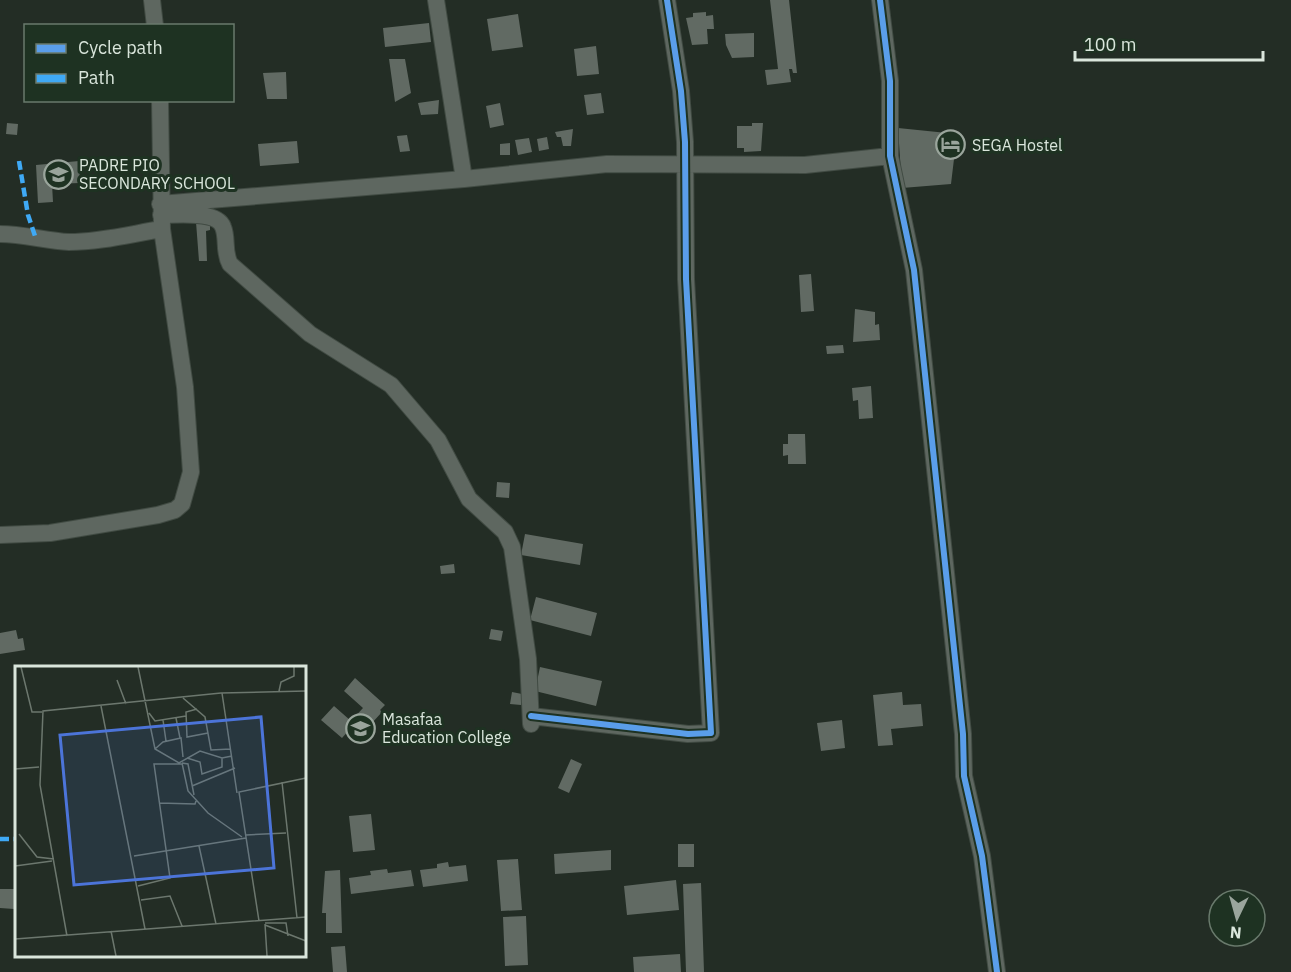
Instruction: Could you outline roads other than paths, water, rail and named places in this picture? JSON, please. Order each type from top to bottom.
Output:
[{"type":"street","points":[[153,0],[155,24]]},
{"type":"street","points":[[436,0],[464,179]]},
{"type":"street","points":[[161,216],[204,215],[220,222],[224,228],[225,255],[230,264],[309,334],[392,385],[438,440],[469,499],[505,532],[512,547],[528,659],[531,720],[688,734],[711,733],[686,279],[685,163],[681,91],[667,0]]},
{"type":"street","points":[[880,0],[890,81],[890,156],[914,270],[963,734],[964,776],[982,856],[997,972]]},
{"type":"street","points":[[0,535],[50,532],[158,515],[175,510],[182,504],[191,472],[177,329],[161,216],[160,102]]},
{"type":"street","points":[[0,234],[69,242],[106,239],[161,216],[607,164],[805,165],[890,156]]},
{"type":"place","name":"SEGA Hostel","points":[[951,145]]},
{"type":"place","name":"PADRE PIO SECONDARY SCHOOL","points":[[58,174]]},
{"type":"place","name":"Masafaa Education College","points":[[361,728]]}]
